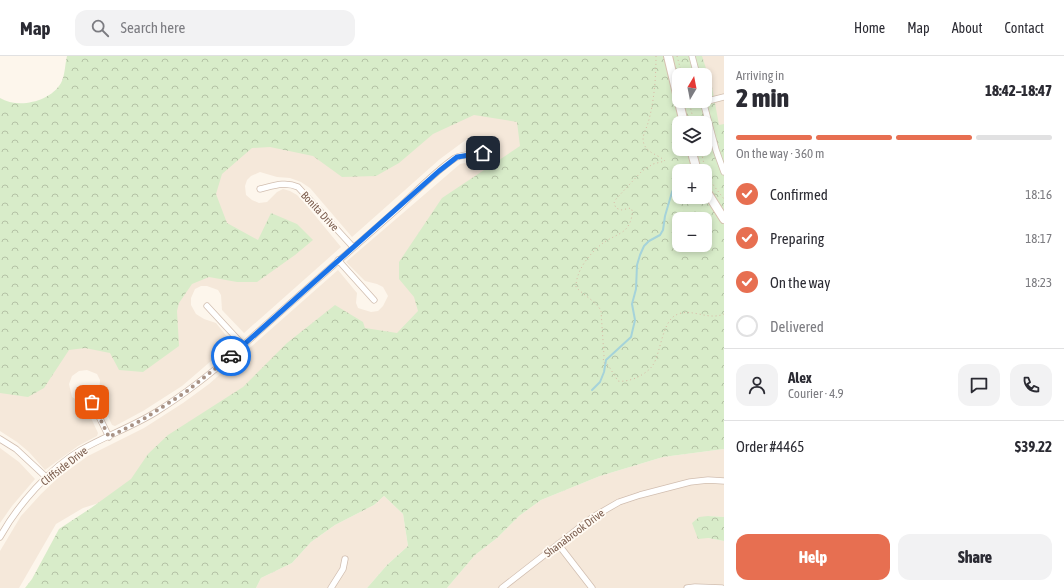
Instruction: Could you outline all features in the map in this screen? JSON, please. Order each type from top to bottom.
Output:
[{"type":"street","points":[[668,56],[682,116]]},
{"type":"street","points":[[692,56],[695,68]]},
{"type":"street","points":[[712,99],[724,97]]},
{"type":"street","points":[[706,108],[716,150],[724,172]]},
{"type":"street","name":"Cliffside Drive","points":[[0,537],[22,503],[46,477],[80,451],[142,420],[186,392],[243,345],[439,171],[457,157],[483,153]]},
{"type":"street","name":"Bonita Drive","points":[[260,189],[291,184],[298,187],[353,247]]},
{"type":"street","points":[[712,200],[724,219]]},
{"type":"street","points":[[338,260],[374,300]]},
{"type":"street","points":[[207,306],[243,345]]},
{"type":"street","points":[[86,390],[109,437]]},
{"type":"street","points":[[0,439],[16,449],[46,477]]},
{"type":"street","name":"Shanabrook Drive","points":[[502,588],[593,517],[607,508],[625,500],[690,482],[708,480],[724,481]]},
{"type":"street","points":[[558,544],[592,588]]},
{"type":"street","points":[[331,588],[343,569],[345,559]]},
{"type":"street","points":[[687,588],[722,588]]},
{"type":"path","points":[[656,56],[656,70],[649,121],[643,138],[644,145],[649,151],[665,161],[653,164],[642,171],[616,199],[614,203],[616,208],[621,210],[631,208],[632,210],[628,226],[624,231],[603,243],[593,252],[581,268],[576,279],[576,287],[583,295],[599,307],[601,311],[604,356],[603,362],[608,365],[615,378],[622,382],[632,379],[650,369],[656,359],[669,321],[675,315],[688,313],[712,317],[724,314]]},
{"type":"path","points":[[677,56],[680,68]]},
{"type":"path","points":[[712,183],[724,198]]},
{"type":"shaded area","points":[[692,56],[724,56],[724,172],[712,127],[712,116],[709,116],[707,108],[712,108],[712,68],[700,68]]},
{"type":"shaded area","points":[[432,111],[541,120],[428,316],[102,502],[83,508],[56,524],[19,588],[0,588],[0,551],[21,516],[59,477],[88,456],[144,428],[209,384],[338,270],[357,293],[356,303],[358,308],[371,312],[378,311],[383,306],[388,296],[383,287],[365,281],[346,262],[460,164],[465,163],[477,168],[490,162],[493,155],[492,149],[486,141],[473,137],[467,139],[440,159],[352,237],[310,188],[301,182],[290,178],[277,177],[260,172],[251,176],[247,180],[245,186],[246,195],[252,200],[259,203],[267,202],[277,192],[283,189],[290,191],[303,201],[341,247],[244,333],[222,310],[221,295],[218,290],[207,286],[201,286],[195,289],[191,298],[191,305],[196,314],[204,319],[216,323],[232,343],[182,386],[143,411],[115,426],[112,425],[101,401],[99,394],[100,380],[97,374],[87,370],[79,371],[72,376],[69,384],[72,397],[85,405],[98,433],[97,436],[78,446],[45,470],[29,452],[0,431],[0,385],[36,367],[258,246],[224,225],[204,163],[259,131]]},
{"type":"shaded area","points":[[0,448],[19,462],[35,479],[0,523]]},
{"type":"shaded area","points":[[724,449],[724,517],[708,516],[698,538],[724,541],[724,588],[447,588],[475,555],[497,538],[519,516],[541,500],[600,476],[663,457]]},
{"type":"shaded area","points":[[384,496],[403,514],[408,546],[387,565],[367,588],[256,588],[261,578],[292,563],[311,542],[335,525],[374,505]]},
{"type":"green space","points":[[67,56],[702,56],[706,68],[672,68],[672,108],[712,108],[712,87],[719,125],[724,124],[724,449],[663,457],[600,476],[541,500],[519,516],[497,538],[475,555],[447,588],[367,588],[387,565],[408,546],[403,514],[384,496],[374,505],[335,525],[311,542],[292,563],[261,578],[256,588],[25,588],[32,579],[59,529],[131,479],[148,454],[168,435],[243,387],[287,343],[335,305],[363,322],[365,328],[397,333],[418,311],[414,297],[399,279],[399,262],[442,198],[520,146],[517,122],[474,115],[433,134],[399,163],[376,176],[342,177],[313,156],[270,147],[252,148],[222,174],[216,194],[227,223],[258,240],[271,213],[297,224],[313,240],[257,282],[237,282],[209,277],[192,284],[179,303],[177,311],[179,346],[143,372],[119,370],[110,353],[85,348],[69,350],[44,388],[28,397],[0,393],[0,98],[16,103],[33,102],[42,99],[56,90],[61,83]]},
{"type":"green space","points":[[699,517],[724,517],[724,541],[708,538],[698,539],[692,523]]},
{"type":"waterway","points":[[592,390],[600,382],[604,372],[606,360],[631,337],[635,320],[632,304],[636,289],[637,265],[644,246],[649,241],[660,235],[663,230],[665,216],[672,192]]},
{"type":"way so far","points":[[92,402],[109,437],[129,428],[156,412],[186,392],[231,356]]},
{"type":"route","points":[[231,356],[439,171],[457,157],[483,153]]}]
